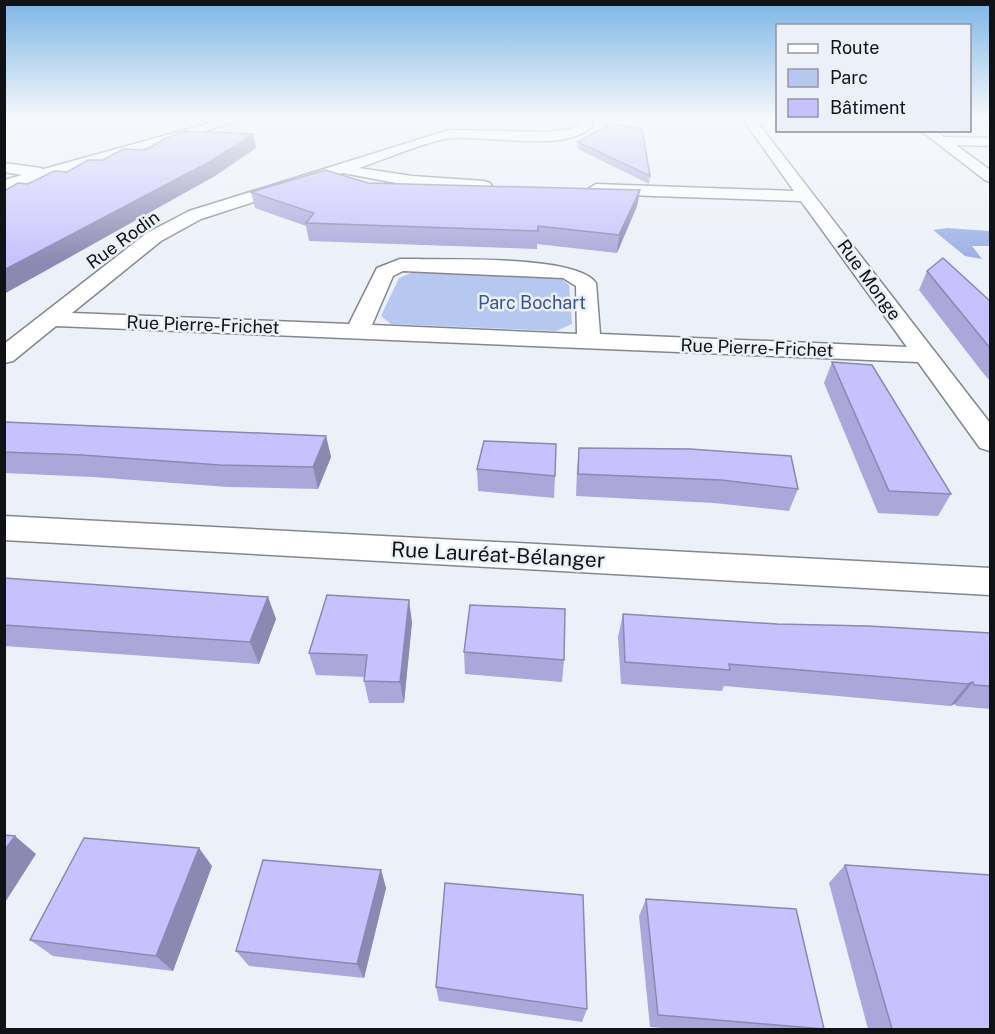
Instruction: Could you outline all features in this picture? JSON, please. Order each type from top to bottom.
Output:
[{"type":"street","points":[[4,185],[65,166]]},
{"type":"street","name":"Rue Rodin","points":[[4,356],[154,237],[195,215],[347,166]]},
{"type":"street","name":"Rue Monge","points":[[784,166],[990,442]]},
{"type":"street","points":[[975,166],[990,177]]},
{"type":"street","points":[[4,167],[41,173]]},
{"type":"street","points":[[341,168],[380,178],[411,182],[501,187]]},
{"type":"street","points":[[583,189],[806,196]]},
{"type":"street","points":[[357,332],[384,272],[400,265],[554,270],[570,274],[586,282],[590,342]]},
{"type":"street","name":"Rue Pierre-Frichet","points":[[49,319],[924,355]]},
{"type":"street","name":"Rue Lauréat-Bélanger","points":[[4,528],[990,582]]},
{"type":"green space","name":"Parc Bochart","points":[[413,272],[559,277],[569,285],[572,324],[556,331],[391,324],[381,316],[399,278]]},
{"type":"shaded area","points":[[947,228],[990,231],[990,246],[972,246],[982,259],[965,256],[933,230]]},
{"type":"building","points":[[77,166],[201,166],[4,270],[4,191],[18,183],[28,184],[54,171],[67,172]]},
{"type":"building","points":[[629,166],[648,166],[650,176]]},
{"type":"building","points":[[325,170],[368,183],[640,190],[619,235],[538,226],[538,231],[306,223],[314,213],[251,192]]},
{"type":"building","points":[[943,258],[990,301],[990,348],[927,271]]},
{"type":"building","points":[[832,362],[872,365],[951,494],[889,491]]},
{"type":"building","points":[[4,422],[326,436],[313,467],[220,465],[4,452]]},
{"type":"building","points":[[484,441],[556,444],[555,476],[477,469]]},
{"type":"building","points":[[579,448],[690,449],[791,456],[798,489],[721,480],[578,474]]},
{"type":"building","points":[[4,578],[268,597],[250,642],[4,625]]},
{"type":"building","points":[[327,595],[409,600],[400,682],[364,681],[367,655],[309,653]]},
{"type":"building","points":[[470,605],[565,609],[564,660],[464,652]]},
{"type":"building","points":[[623,614],[777,624],[868,626],[990,633],[990,686],[974,685],[973,682],[968,684],[729,664],[730,670],[625,662]]},
{"type":"building","points":[[4,835],[15,836],[4,851]]},
{"type":"building","points":[[84,838],[199,848],[156,956],[30,940]]},
{"type":"building","points":[[263,860],[381,870],[357,964],[236,951]]},
{"type":"building","points":[[845,865],[990,875],[990,1029],[892,1029]]},
{"type":"building","points":[[445,883],[583,895],[587,1009],[436,987]]},
{"type":"building","points":[[646,899],[796,909],[824,1029],[658,1015]]}]
